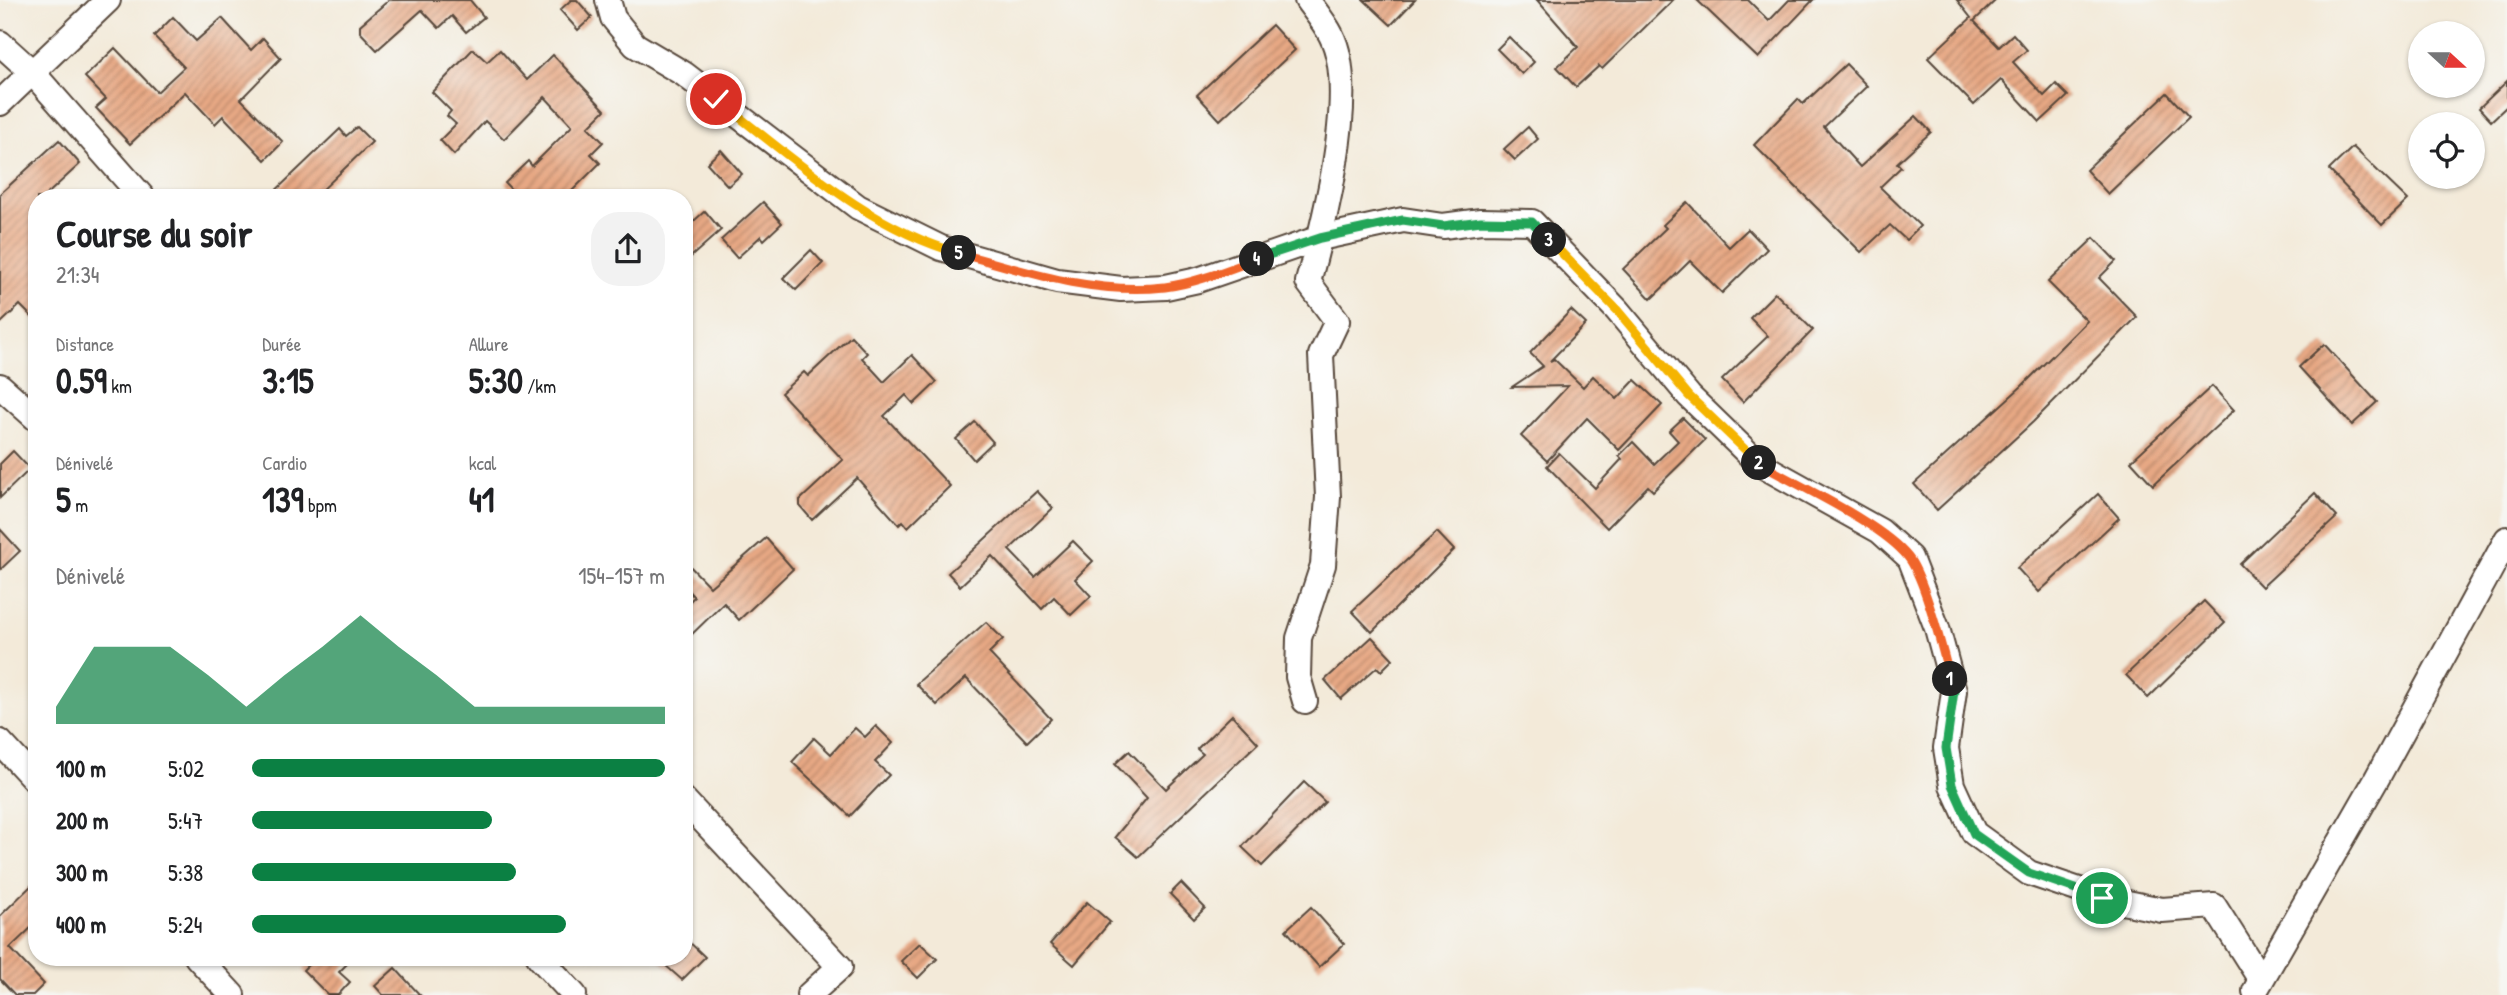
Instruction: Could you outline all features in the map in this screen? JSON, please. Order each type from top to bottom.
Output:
[{"type":"street","points":[[0,103],[108,0]]},
{"type":"street","points":[[608,0],[613,18],[635,45],[684,74],[858,207],[941,248],[1057,281],[1121,289],[1166,287],[1198,280],[1320,238],[1403,220],[1443,226],[1481,221],[1532,222],[1617,310],[1689,396],[1758,463],[1880,531],[1910,558],[1937,628],[1954,691],[1946,748],[1952,785],[1974,834],[2029,873],[2102,898],[2162,910],[2214,906],[2257,988]]},
{"type":"street","points":[[1306,701],[1298,677],[1300,638],[1324,565],[1328,497],[1321,355],[1337,321],[1308,282],[1320,238],[1341,116],[1341,75],[1332,36],[1307,0]]},
{"type":"street","points":[[0,43],[32,72],[135,189]]},
{"type":"street","points":[[0,386],[28,411]]},
{"type":"street","points":[[2257,988],[2507,539]]},
{"type":"street","points":[[0,741],[28,772]]},
{"type":"street","points":[[693,810],[840,967],[809,995]]},
{"type":"street","points":[[205,966],[232,995]]},
{"type":"street","points":[[547,966],[574,995]]},
{"type":"building","points":[[389,0],[470,0],[484,17],[466,32],[452,16],[439,28],[422,10],[377,50],[360,32],[360,25]]},
{"type":"building","points":[[571,0],[577,0],[592,17],[578,30],[560,10]]},
{"type":"building","points":[[1364,0],[1415,0],[1391,25]]},
{"type":"building","points":[[1537,0],[1673,0],[1602,69],[1599,66],[1576,87],[1557,67],[1578,47]]},
{"type":"building","points":[[1697,0],[1748,0],[1769,21],[1789,0],[1813,0],[1758,58]]},
{"type":"building","points":[[1957,0],[1996,0],[1974,21],[1999,47],[2013,34],[2027,50],[2013,62],[2044,96],[2056,84],[2068,96],[2040,122],[2001,80],[1974,105],[1928,58],[1971,18]]},
{"type":"building","points":[[173,17],[196,41],[222,18],[251,50],[263,38],[281,58],[241,99],[283,142],[265,160],[223,116],[215,124],[185,92],[130,144],[96,108],[106,99],[85,77],[115,48],[157,92],[184,67],[154,36]]},
{"type":"building","points":[[1272,25],[1295,50],[1220,120],[1197,95]]},
{"type":"building","points":[[1509,37],[1534,62],[1522,74],[1497,49]]},
{"type":"building","points":[[473,49],[487,62],[500,50],[527,80],[553,55],[605,110],[588,127],[603,142],[591,154],[600,163],[574,189],[511,189],[505,183],[528,161],[532,166],[572,126],[545,97],[504,139],[485,121],[454,155],[440,140],[456,124],[447,116],[451,111],[432,92]]},
{"type":"building","points":[[1846,64],[1867,86],[1824,127],[1860,167],[1916,116],[1931,132],[1897,163],[1901,167],[1880,187],[1920,226],[1906,240],[1890,225],[1861,252],[1754,145],[1798,99],[1803,104]]},
{"type":"building","points":[[2507,81],[2507,106],[2491,121],[2479,108]]},
{"type":"building","points":[[2167,93],[2189,117],[2108,194],[2086,170]]},
{"type":"building","points":[[357,127],[372,142],[323,189],[277,189],[340,129],[346,136]]},
{"type":"building","points":[[1528,127],[1538,139],[1515,160],[1504,149]]},
{"type":"building","points":[[59,140],[80,164],[53,189],[28,189],[28,313],[20,305],[0,324],[0,194]]},
{"type":"building","points":[[2353,147],[2408,200],[2382,225],[2329,170]]},
{"type":"building","points":[[721,150],[742,174],[728,186],[707,163]]},
{"type":"building","points":[[763,202],[782,223],[764,240],[761,236],[737,258],[721,240]]},
{"type":"building","points":[[1687,202],[1729,247],[1748,229],[1767,249],[1722,293],[1690,261],[1651,299],[1623,269],[1666,228],[1663,225]]},
{"type":"building","points":[[705,211],[721,230],[693,255],[693,222]]},
{"type":"building","points":[[2094,238],[2116,261],[2099,278],[2137,317],[2033,422],[1937,510],[1914,484],[2022,386],[2087,321],[2048,282]]},
{"type":"building","points":[[811,250],[823,263],[796,290],[783,278]]},
{"type":"building","points":[[1775,293],[1813,330],[1743,402],[1722,380],[1768,336],[1750,318]]},
{"type":"building","points":[[1571,310],[1586,324],[1550,361],[1554,359],[1583,387],[1593,376],[1617,399],[1635,380],[1662,405],[1619,450],[1587,418],[1547,461],[1521,436],[1568,386],[1512,387],[1543,366],[1530,353]]},
{"type":"building","points":[[851,336],[867,353],[862,358],[884,382],[912,355],[937,382],[914,404],[906,395],[884,416],[950,486],[908,527],[903,521],[899,525],[857,478],[812,520],[800,506],[800,500],[843,460],[781,393],[804,372],[808,376]]},
{"type":"building","points":[[2324,344],[2377,402],[2352,425],[2299,367]]},
{"type":"building","points":[[2212,386],[2234,410],[2153,485],[2131,461]]},
{"type":"building","points":[[1683,418],[1705,440],[1653,491],[1648,486],[1607,528],[1547,466],[1559,453],[1595,488],[1622,459],[1619,456],[1633,442],[1654,464],[1678,441],[1669,431]]},
{"type":"building","points":[[975,422],[993,442],[974,460],[956,439]]},
{"type":"building","points":[[13,451],[28,467],[28,471],[0,498],[0,464]]},
{"type":"building","points":[[1037,491],[1053,508],[1009,550],[1035,577],[1073,541],[1093,561],[1075,579],[1091,596],[1071,615],[1054,597],[1042,609],[992,556],[960,586],[948,573]]},
{"type":"building","points":[[2315,493],[2337,517],[2262,587],[2240,564]]},
{"type":"building","points":[[2098,494],[2119,518],[2039,592],[2017,568]]},
{"type":"building","points":[[0,529],[20,551],[0,570]]},
{"type":"building","points":[[1437,532],[1454,550],[1372,632],[1352,611]]},
{"type":"building","points":[[766,538],[793,569],[739,620],[724,603],[693,633],[693,569],[710,587]]},
{"type":"building","points":[[2204,601],[2225,623],[2148,698],[2126,675]]},
{"type":"building","points":[[986,622],[1003,639],[989,653],[1051,719],[1027,742],[966,678],[937,705],[916,684]]},
{"type":"building","points":[[1372,637],[1393,659],[1381,671],[1377,667],[1341,699],[1325,680]]},
{"type":"building","points":[[1232,715],[1258,743],[1138,857],[1115,837],[1147,798],[1115,764],[1129,751],[1166,789],[1203,754],[1197,749]]},
{"type":"building","points":[[876,726],[893,743],[875,762],[889,775],[850,816],[792,762],[814,738],[831,754],[855,728],[865,737]]},
{"type":"building","points":[[1304,782],[1325,802],[1262,866],[1242,847]]},
{"type":"building","points":[[1181,883],[1205,908],[1194,919],[1170,894]]},
{"type":"building","points":[[28,889],[28,931],[10,948],[44,984],[33,995],[15,995],[0,979],[0,916]]},
{"type":"building","points":[[1087,902],[1110,922],[1074,965],[1050,944]]},
{"type":"building","points":[[1311,907],[1344,944],[1319,967],[1286,930]]},
{"type":"building","points":[[920,943],[937,959],[918,978],[901,961]]},
{"type":"building","points":[[693,946],[705,957],[682,980],[666,966],[693,966]]},
{"type":"building","points":[[307,966],[345,966],[339,972],[350,982],[338,995],[328,995],[303,970]]},
{"type":"building","points":[[395,968],[420,995],[383,995],[375,986]]},
{"type":"route","points":[[716,99],[858,207],[941,248],[1057,281],[1121,289],[1166,287],[1198,280],[1320,238],[1403,220],[1443,226],[1481,221],[1532,222],[1617,310],[1689,396],[1758,463],[1880,531],[1910,558],[1937,628],[1954,691],[1946,748],[1952,785],[1974,834],[2029,873],[2102,898]]}]
